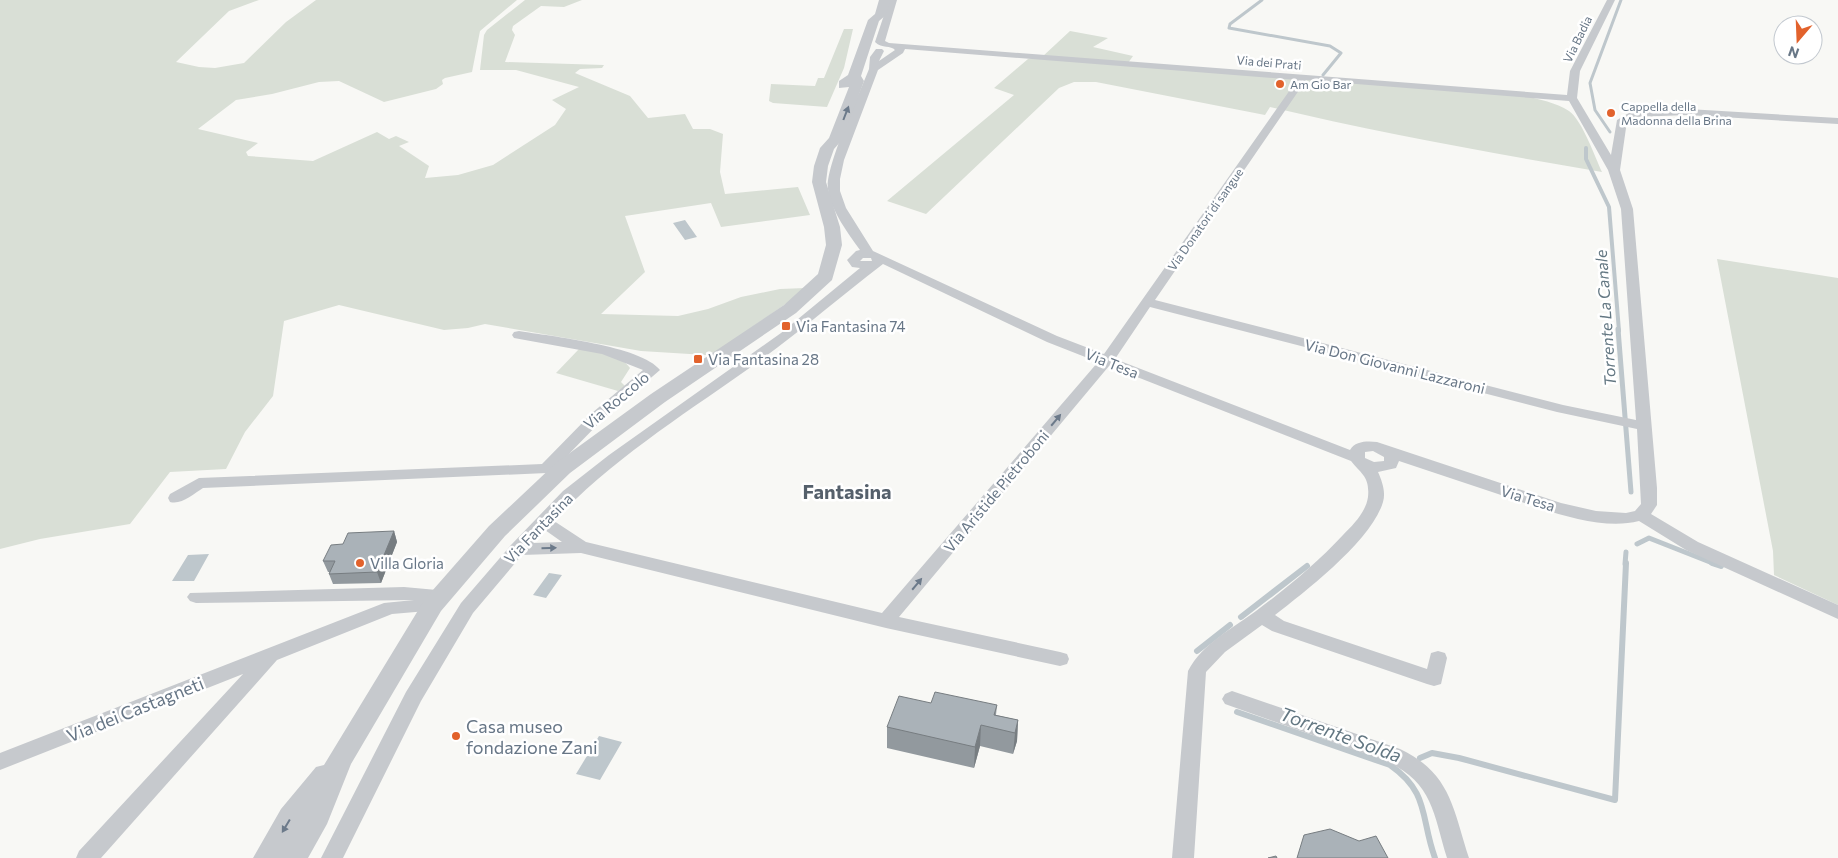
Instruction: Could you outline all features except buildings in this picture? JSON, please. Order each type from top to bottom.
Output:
[{"type":"street","points":[[873,0],[868,15],[874,20]]},
{"type":"street","points":[[864,48],[874,20],[880,15],[885,0]]},
{"type":"street","points":[[873,260],[854,233],[834,191],[835,174],[874,69],[875,57],[882,48],[880,42],[893,0]]},
{"type":"street","name":"Via Badia","points":[[1572,98],[1575,71],[1611,0]]},
{"type":"street","name":"Via dei Prati","points":[[864,48],[964,52],[1572,98]]},
{"type":"street","name":"Via Fantasina","points":[[267,858],[291,818],[338,760],[437,600],[555,468],[790,309],[826,276],[834,245],[832,227],[819,182],[821,166],[827,148],[835,140],[858,81],[854,77],[864,48]]},
{"type":"street","points":[[874,69],[894,57],[897,49]]},
{"type":"street","name":"Via Donatori di sangue","points":[[1106,361],[1303,78]]},
{"type":"street","points":[[1572,98],[1614,170],[1627,209],[1648,505],[1641,514],[1692,546],[1838,612]]},
{"type":"street","points":[[1614,170],[1622,120],[1632,114],[1688,112],[1838,121]]},
{"type":"street","points":[[846,288],[854,260],[854,233]]},
{"type":"street","name":"Via Tesa","points":[[854,260],[860,266],[873,260],[909,272],[1052,339],[1320,443],[1375,462],[1417,462],[1558,508],[1596,516],[1626,519],[1641,514]]},
{"type":"street","name":"Via Fantasina","points":[[332,858],[413,697],[468,608],[517,549],[569,495],[614,458],[786,336],[846,288],[873,260]]},
{"type":"street","name":"Via Don Giovanni Lazzaroni","points":[[1148,302],[1562,409],[1641,425]]},
{"type":"street","name":"Via Roccolo","points":[[519,335],[619,354],[638,360],[653,370],[616,396],[585,425],[555,468]]},
{"type":"street","name":"Via Aristide Pietroboni","points":[[886,621],[1106,361]]},
{"type":"street","points":[[1183,858],[1197,671],[1203,661],[1242,628],[1262,616],[1344,546],[1369,515],[1375,501],[1375,462]]},
{"type":"street","points":[[176,498],[199,483],[555,468]]},
{"type":"street","points":[[544,520],[581,547]]},
{"type":"street","points":[[517,549],[581,547],[886,621],[1060,659]]},
{"type":"street","points":[[196,597],[404,593],[437,600]]},
{"type":"street","name":"Via dei Castagneti","points":[[0,762],[390,608],[437,600]]},
{"type":"street","points":[[1262,616],[1278,626],[1434,679],[1438,658]]},
{"type":"street","name":"Via dei Castagneti","points":[[88,858],[271,656]]},
{"type":"street","points":[[1232,699],[1393,755],[1412,764],[1436,789],[1458,858]]},
{"type":"street","name":"Via Fantasina","points":[[293,858],[313,824],[338,760]]},
{"type":"shaded area","points":[[0,0],[259,0],[229,11],[176,62],[215,68],[244,63],[286,22],[316,0],[517,0],[480,31],[472,72],[445,78],[442,80],[443,84],[436,89],[384,102],[339,81],[319,82],[272,94],[236,100],[198,129],[258,143],[246,152],[248,156],[313,161],[377,132],[389,139],[396,136],[409,142],[399,146],[429,166],[425,178],[458,175],[493,165],[555,125],[566,109],[552,100],[579,87],[516,70],[480,70],[484,35],[487,30],[525,0],[582,0],[564,7],[541,6],[513,26],[512,30],[515,35],[505,62],[604,65],[602,68],[580,69],[575,73],[630,96],[648,118],[685,114],[693,129],[710,129],[723,134],[720,172],[725,194],[798,187],[810,215],[721,227],[711,203],[625,216],[645,272],[601,314],[678,316],[708,309],[741,297],[780,289],[805,288],[794,298],[720,350],[706,355],[641,351],[485,324],[444,330],[339,305],[284,321],[273,396],[245,432],[226,469],[170,472],[130,524],[40,539],[0,549]]},
{"type":"shaded area","points":[[844,29],[853,29],[844,68],[827,107],[773,103],[769,101],[771,84],[815,86],[818,78],[824,78]]},
{"type":"shaded area","points":[[1070,31],[1108,38],[1093,47],[1133,56],[1128,63],[1514,94],[1542,100],[1569,111],[1579,122],[1602,172],[1436,142],[1270,107],[1265,115],[1096,82],[1074,82],[1059,88],[926,214],[887,201],[1014,95],[994,88],[1028,59],[1042,57]]},
{"type":"shaded area","points":[[685,220],[697,237],[685,240],[673,223]]},
{"type":"shaded area","points":[[1717,259],[1838,278],[1838,605],[1774,575],[1773,551]]},
{"type":"shaded area","points":[[579,349],[607,354],[626,363],[630,368],[621,382],[625,386],[618,391],[556,373]]},
{"type":"shaded area","points":[[209,554],[194,581],[172,581],[188,555]]},
{"type":"shaded area","points":[[549,573],[562,575],[546,598],[533,595]]},
{"type":"shaded area","points":[[599,736],[622,742],[600,780],[576,774]]},
{"type":"waterway","name":"Torrente Solda","points":[[1262,0],[1230,24],[1229,28],[1330,46],[1341,53],[1323,75]]},
{"type":"waterway","name":"Torrente La Canale","points":[[1610,132],[1595,110],[1590,83],[1621,0]]},
{"type":"waterway","name":"Torrente La Canale","points":[[1586,148],[1586,159],[1609,207],[1619,331]]},
{"type":"waterway","name":"Torrente La Canale","points":[[1618,329],[1631,492]]},
{"type":"waterway","name":"Torrente La Canale","points":[[1637,544],[1649,538],[1715,564]]},
{"type":"waterway","points":[[1625,564],[1626,552]]},
{"type":"waterway","points":[[1420,758],[1432,753],[1459,758],[1615,800],[1626,563]]},
{"type":"waterway","name":"Torrente La Canale","points":[[1715,564],[1721,566]]},
{"type":"waterway","name":"Torrente Solda","points":[[1241,617],[1307,566]]},
{"type":"waterway","name":"Torrente Solda","points":[[1197,651],[1230,625]]},
{"type":"waterway","name":"Torrente Solda","points":[[1237,712],[1390,765],[1403,775],[1418,796],[1435,858]]},
{"type":"place","name":"Am Gio Bar","points":[[1280,84]]},
{"type":"place","name":"Cappella della Madonna della Brina","points":[[1611,113]]},
{"type":"place","name":"Via Fantasina 74","points":[[786,326]]},
{"type":"place","name":"Via Fantasina 28","points":[[698,359]]},
{"type":"place","name":"Villa Gloria","points":[[360,563]]},
{"type":"place","name":"Casa museo fondazione Zani","points":[[456,736]]},
{"type":"district","name":"Fantasina","points":[[847,491]]}]
